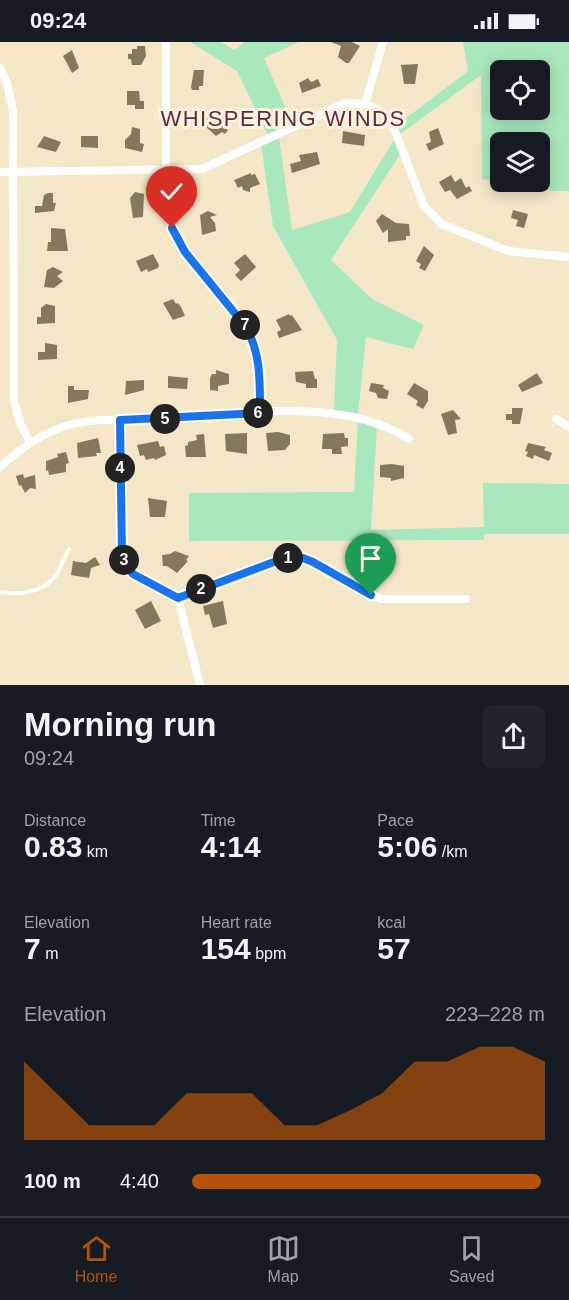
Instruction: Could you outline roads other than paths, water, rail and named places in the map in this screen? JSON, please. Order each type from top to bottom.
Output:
[{"type":"street","points":[[166,42],[168,210],[178,242],[246,327],[252,338],[259,364],[260,413]]},
{"type":"street","points":[[365,104],[384,42]]},
{"type":"street","points":[[0,68],[7,83],[13,111],[14,402],[21,425],[30,442]]},
{"type":"street","points":[[0,172],[202,169],[345,103],[365,104],[386,115],[393,126],[424,206],[442,224],[508,250],[569,257]]},
{"type":"street","points":[[0,467],[30,442],[70,425],[97,421],[260,413],[341,415],[380,423],[409,439]]},
{"type":"street","points":[[556,419],[569,427]]},
{"type":"street","points":[[120,420],[122,553],[125,564],[133,574],[178,598],[200,685]]},
{"type":"street","points":[[178,598],[292,557],[313,562],[381,599],[466,600]]},
{"type":"lane","points":[[0,592],[12,594],[41,588],[58,573],[69,549]]},
{"type":"district","name":"WHISPERING WINDS","points":[[283,118]]}]
